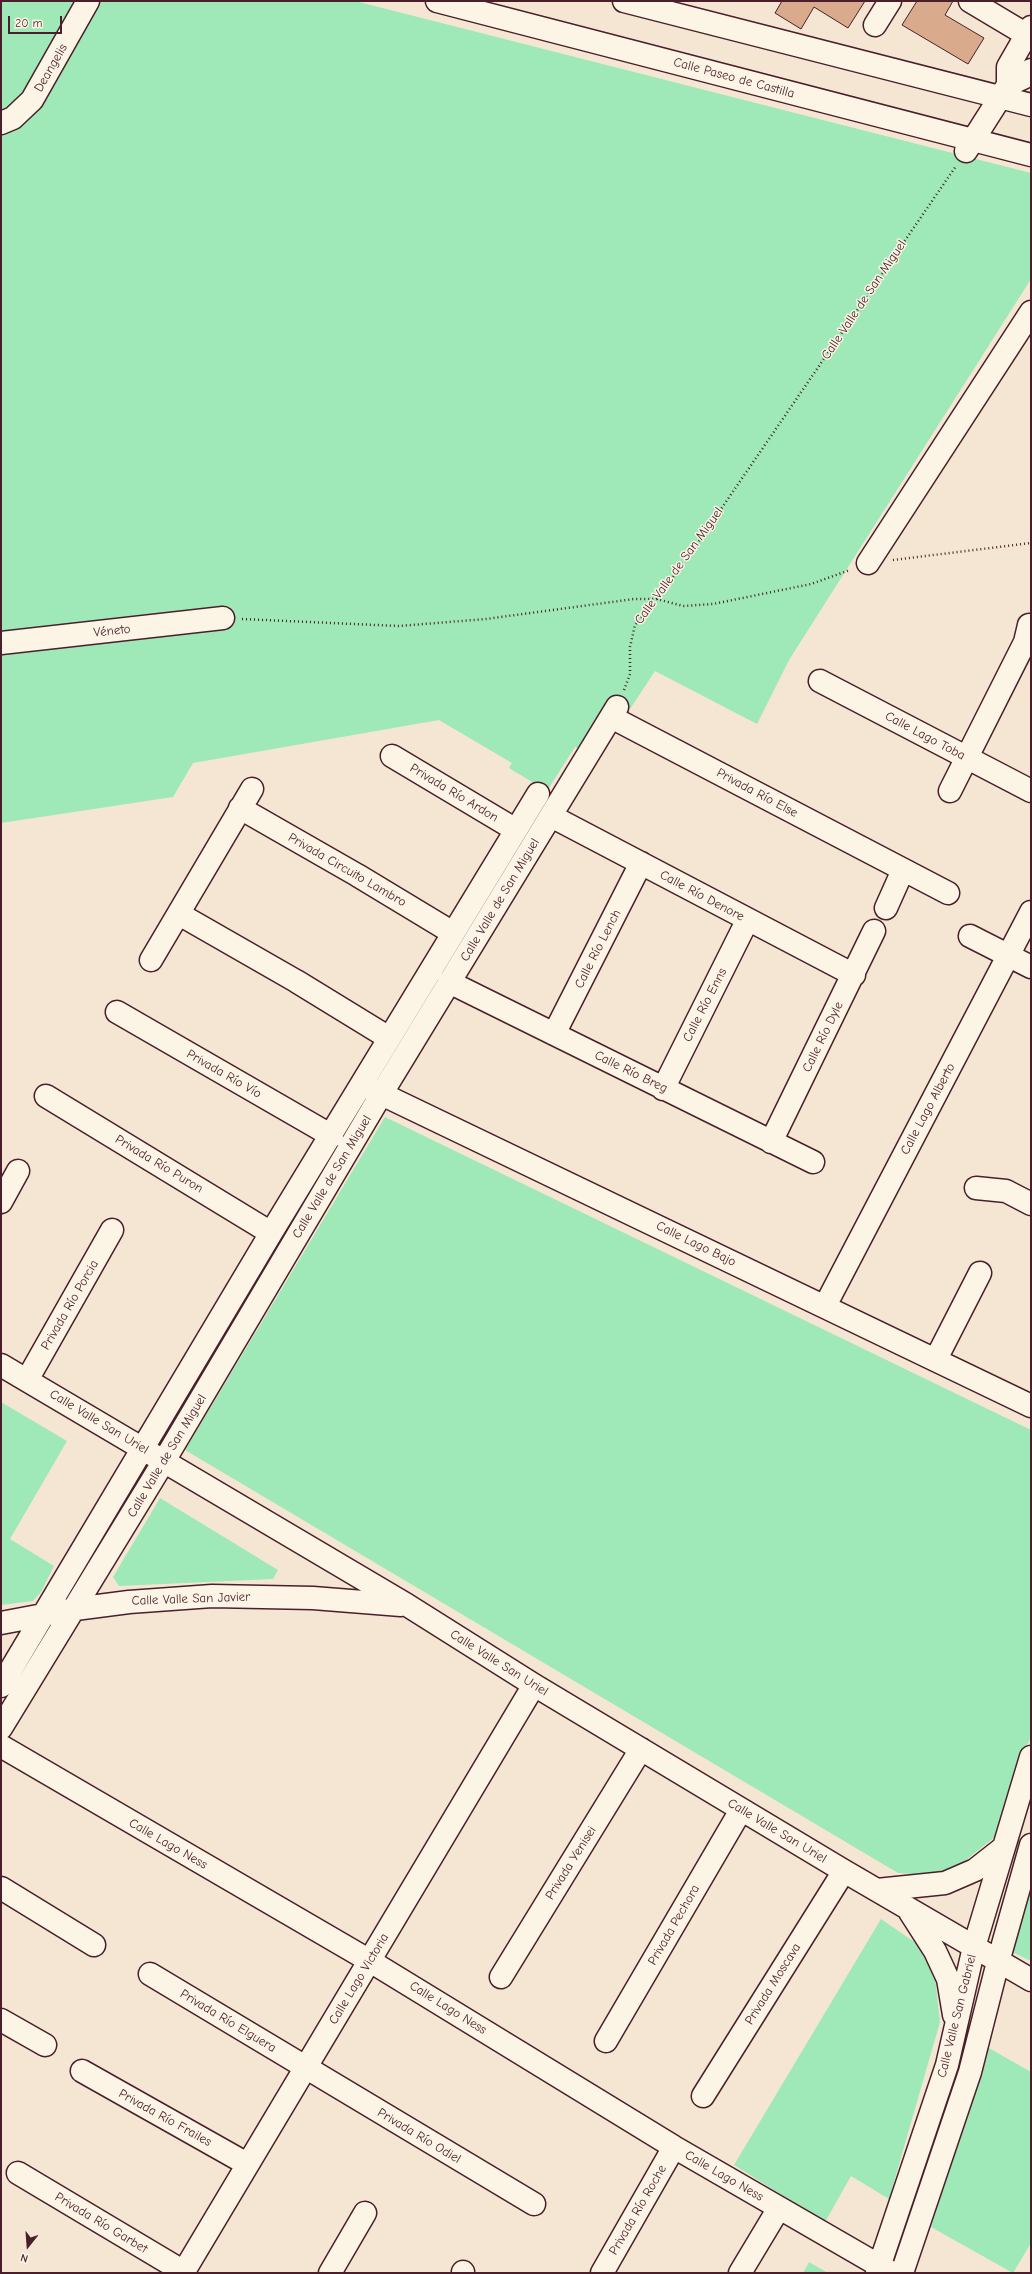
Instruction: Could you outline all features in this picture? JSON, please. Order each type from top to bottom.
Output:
[{"type":"street","name":"Deangelis","points":[[1,123],[13,118],[32,100],[88,1]]},
{"type":"street","name":"Calle Paseo de Castilla","points":[[437,1],[969,146],[1031,155]]},
{"type":"street","points":[[624,1],[1004,91],[1031,105]]},
{"type":"street","points":[[875,25],[890,1]]},
{"type":"street","points":[[969,146],[1004,91],[1008,67],[1029,31],[970,1]]},
{"type":"street","points":[[1004,91],[1027,76],[1031,70]]},
{"type":"street","points":[[868,563],[1031,312]]},
{"type":"street","name":"Véneto","points":[[1,643],[223,618]]},
{"type":"street","points":[[950,791],[966,757],[1024,662],[1025,642],[1029,625]]},
{"type":"street","name":"Calle Lago Toba","points":[[820,681],[1031,791]]},
{"type":"street","name":"Calle Valle de San Miguel","points":[[1,1728],[75,1609],[382,1093],[614,712]]},
{"type":"street","name":"Privada Río Else","points":[[614,712],[903,870],[948,893]]},
{"type":"street","name":"Privada Río Ardon","points":[[392,756],[516,830]]},
{"type":"street","points":[[151,960],[252,789]]},
{"type":"street","name":"Calle Valle de San Miguel","points":[[1,1686],[271,1233],[332,1136],[389,1038],[538,794]]},
{"type":"street","name":"Privada Circuito Lambro","points":[[240,808],[358,875],[453,933]]},
{"type":"street","name":"Calle Río Denore","points":[[551,816],[642,863],[748,921],[854,975]]},
{"type":"street","name":"Calle Río Lench","points":[[554,1034],[642,863]]},
{"type":"street","points":[[886,908],[903,870]]},
{"type":"street","name":"Calle Lago Alberto","points":[[825,1306],[1031,912]]},
{"type":"street","points":[[179,914],[296,981],[389,1038]]},
{"type":"street","name":"Calle Río Enns","points":[[663,1088],[748,921]]},
{"type":"street","name":"Calle Río Dyle","points":[[771,1142],[854,975],[874,931]]},
{"type":"street","points":[[970,936],[1031,967]]},
{"type":"street","name":"Calle Río Breg","points":[[449,982],[813,1162]]},
{"type":"street","name":"Privada Río Vío","points":[[117,1012],[332,1136]]},
{"type":"street","name":"Calle Lago Bajo","points":[[361,1085],[382,1093],[1031,1406]]},
{"type":"street","name":"Privada Río Puron","points":[[46,1096],[271,1233]]},
{"type":"street","points":[[1,1202],[18,1171]]},
{"type":"street","points":[[976,1188],[1006,1191],[1031,1204]]},
{"type":"street","name":"Privada Río Porcia","points":[[27,1380],[112,1230]]},
{"type":"street","points":[[936,1359],[980,1273]]},
{"type":"street","name":"Calle Valle San Uriel","points":[[1,1365],[144,1448],[407,1605],[534,1685],[741,1810],[974,1948],[1031,1980]]},
{"type":"street","name":"Calle Valle San Javier","points":[[1,1623],[75,1609],[129,1602],[212,1596],[313,1598],[407,1605]]},
{"type":"street","name":"Calle Lago Victoria","points":[[183,2273],[534,1685]]},
{"type":"street","name":"Calle Lago Ness","points":[[1,1746],[370,1961],[674,2147],[883,2271]]},
{"type":"street","name":"Privada Yenisei","points":[[501,1977],[641,1749]]},
{"type":"street","name":"Calle Valle San Gabriel","points":[[883,2271],[946,2065],[974,1948],[1031,1756]]},
{"type":"street","name":"Privada Pechora","points":[[606,2040],[741,1810]]},
{"type":"street","name":"Calle Valle San Gabriel","points":[[902,2273],[970,2072],[998,1962],[1031,1844]]},
{"type":"street","points":[[877,1890],[946,1883],[975,1870],[1003,1848]]},
{"type":"street","name":"Privada Moscava","points":[[702,2096],[844,1871]]},
{"type":"street","points":[[1,1888],[94,1945]]},
{"type":"street","points":[[907,1908],[935,1951],[948,1979],[953,2001],[955,2028]]},
{"type":"street","name":"Privada Río Elguera","points":[[150,1974],[305,2068]]},
{"type":"street","points":[[1,2020],[45,2045]]},
{"type":"street","name":"Privada Río Odiel","points":[[305,2068],[534,2204]]},
{"type":"street","name":"Privada Río Frailes","points":[[82,2072],[248,2164]]},
{"type":"street","name":"Privada Río Roche","points":[[602,2273],[674,2147]]},
{"type":"street","name":"Privada Río Garbet","points":[[18,2173],[183,2273]]},
{"type":"street","points":[[740,2273],[779,2208]]},
{"type":"street","points":[[330,2273],[365,2213]]},
{"type":"path","name":"Calle Valle de San Miguel","points":[[614,712],[630,674],[630,647],[635,625],[657,599],[969,146]]},
{"type":"path","points":[[223,618],[400,626],[486,619],[634,599],[657,599],[683,606],[713,604],[812,584],[868,563],[1031,543]]},
{"type":"green space","points":[[1,1],[355,1],[1031,173],[1031,279],[789,660],[757,724],[655,671],[630,709],[614,700],[580,749],[575,747],[547,791],[509,768],[512,763],[439,720],[193,763],[173,797],[1,823]]},
{"type":"green space","points":[[385,1117],[1031,1430],[1031,1736],[1011,1788],[996,1836],[946,1876],[898,1873],[185,1450]]},
{"type":"green space","points":[[1,1402],[67,1441],[10,1539],[54,1566],[41,1592],[33,1601],[1,1605]]},
{"type":"green space","points":[[160,1498],[278,1570],[273,1579],[119,1586],[113,1577]]},
{"type":"green space","points":[[1031,1888],[1031,1961],[1012,1952]]},
{"type":"green space","points":[[881,1919],[916,1943],[935,1977],[940,2022],[889,2199],[851,2176],[825,2222],[734,2165]]},
{"type":"green space","points":[[987,2047],[1031,2072],[1031,2243],[1013,2273],[931,2227]]},
{"type":"green space","points":[[809,2262],[828,2273],[803,2273]]},
{"type":"building","points":[[782,1],[865,1],[848,28],[814,7],[801,29],[775,13]]},
{"type":"building","points":[[917,1],[953,1],[945,15],[984,38],[968,64],[902,25]]}]
